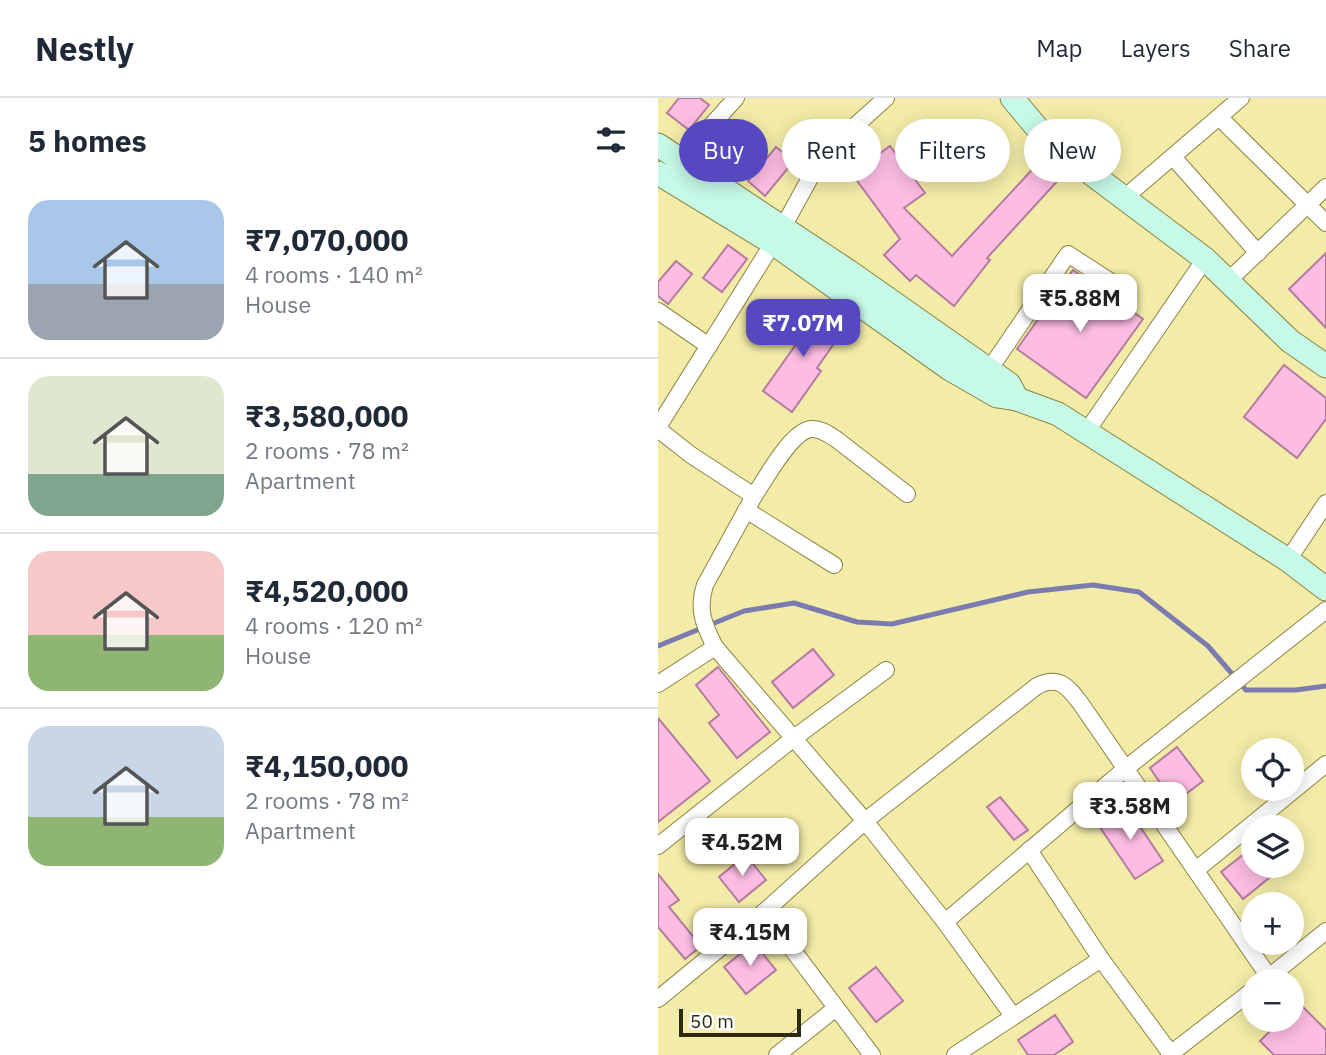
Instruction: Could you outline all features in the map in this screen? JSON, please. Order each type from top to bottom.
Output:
[{"type":"street","points":[[716,119],[736,98]]},
{"type":"street","points":[[834,565],[750,503],[658,428],[778,235],[806,183],[825,156],[886,98]]},
{"type":"street","points":[[1012,98],[1038,129],[1058,147],[1205,259],[1290,341],[1326,366]]},
{"type":"street","points":[[1123,199],[1173,157],[1227,105],[1307,206],[1326,223]]},
{"type":"street","points":[[658,145],[679,157]]},
{"type":"street","points":[[1173,157],[1258,253]]},
{"type":"street","points":[[679,159],[662,175],[778,235],[989,370],[1009,384],[1017,399]]},
{"type":"street","points":[[711,182],[950,369],[997,397],[1017,399],[1058,414],[1288,560],[1326,589]]},
{"type":"street","points":[[1229,280],[1326,187]]},
{"type":"street","points":[[989,370],[1068,254],[1119,287]]},
{"type":"street","points":[[1087,431],[1205,259]]},
{"type":"street","points":[[658,311],[709,346]]},
{"type":"street","points":[[907,494],[824,431],[812,428],[801,432],[790,443],[750,503],[705,585],[700,599],[702,621],[714,645],[864,821],[945,922],[1013,1016]]},
{"type":"street","points":[[1288,560],[1326,503]]},
{"type":"street","points":[[945,922],[1125,769],[1326,610]]},
{"type":"street","points":[[658,684],[714,645]]},
{"type":"street","points":[[658,846],[794,738],[886,670]]},
{"type":"street","points":[[658,999],[764,912],[864,821],[1037,686],[1047,681],[1069,688],[1196,870],[1259,969]]},
{"type":"street","points":[[1196,870],[1326,764]]},
{"type":"street","points":[[1029,850],[1101,959],[1170,1055],[1241,999]]},
{"type":"street","points":[[764,912],[872,1055]]},
{"type":"street","points":[[1279,969],[1326,931]]},
{"type":"street","points":[[955,1055],[1101,959]]},
{"type":"street","points":[[776,1055],[836,1008]]},
{"type":"building","points":[[679,98],[700,98],[709,105],[698,119],[679,119],[679,122],[667,113]]},
{"type":"building","points":[[890,146],[895,153],[895,182],[917,182],[925,193],[904,208],[952,256],[1024,178],[1024,182],[1056,182],[987,258],[990,260],[954,306],[916,275],[910,281],[884,255],[900,239],[858,182],[881,182],[881,153]]},
{"type":"building","points":[[776,147],[782,152],[782,175],[765,196],[749,182],[768,182],[768,157]]},
{"type":"building","points":[[728,245],[747,259],[722,292],[703,278]]},
{"type":"building","points":[[1326,253],[1326,328],[1289,289]]},
{"type":"building","points":[[676,261],[692,274],[668,304],[658,296],[658,282]]},
{"type":"building","points":[[1073,270],[1143,319],[1086,398],[1017,349]]},
{"type":"building","points":[[807,307],[842,332],[817,368],[821,371],[792,412],[763,391],[799,340],[789,333]]},
{"type":"building","points":[[1284,365],[1326,398],[1326,419],[1297,458],[1244,417]]},
{"type":"building","points":[[813,649],[834,675],[793,708],[772,682]]},
{"type":"building","points":[[718,667],[770,732],[737,758],[709,723],[719,715],[696,685]]},
{"type":"building","points":[[658,718],[710,781],[658,822]]},
{"type":"building","points":[[1177,747],[1203,781],[1174,803],[1150,768]]},
{"type":"building","points":[[1000,797],[1028,830],[1014,840],[987,807]]},
{"type":"building","points":[[1125,804],[1163,861],[1135,879],[1097,823]]},
{"type":"building","points":[[746,855],[766,880],[739,902],[719,877]]},
{"type":"building","points":[[1241,856],[1241,878],[1269,878],[1252,892],[1241,892],[1241,897],[1221,872]]},
{"type":"building","points":[[658,874],[679,900],[669,907],[701,946],[685,959],[658,927]]},
{"type":"building","points":[[754,943],[776,970],[746,994],[724,967]]},
{"type":"building","points":[[876,967],[903,1001],[876,1022],[849,988]]},
{"type":"building","points":[[1304,1008],[1326,1030],[1326,1055],[1274,1055],[1260,1041],[1269,1032],[1304,1032]]},
{"type":"building","points":[[1055,1015],[1073,1042],[1054,1055],[1028,1055],[1018,1040]]},
{"type":"waterway","points":[[658,646],[744,611],[794,603],[857,622],[892,624],[1028,592],[1093,585],[1139,592],[1208,646],[1246,690],[1296,690],[1326,686]]}]
